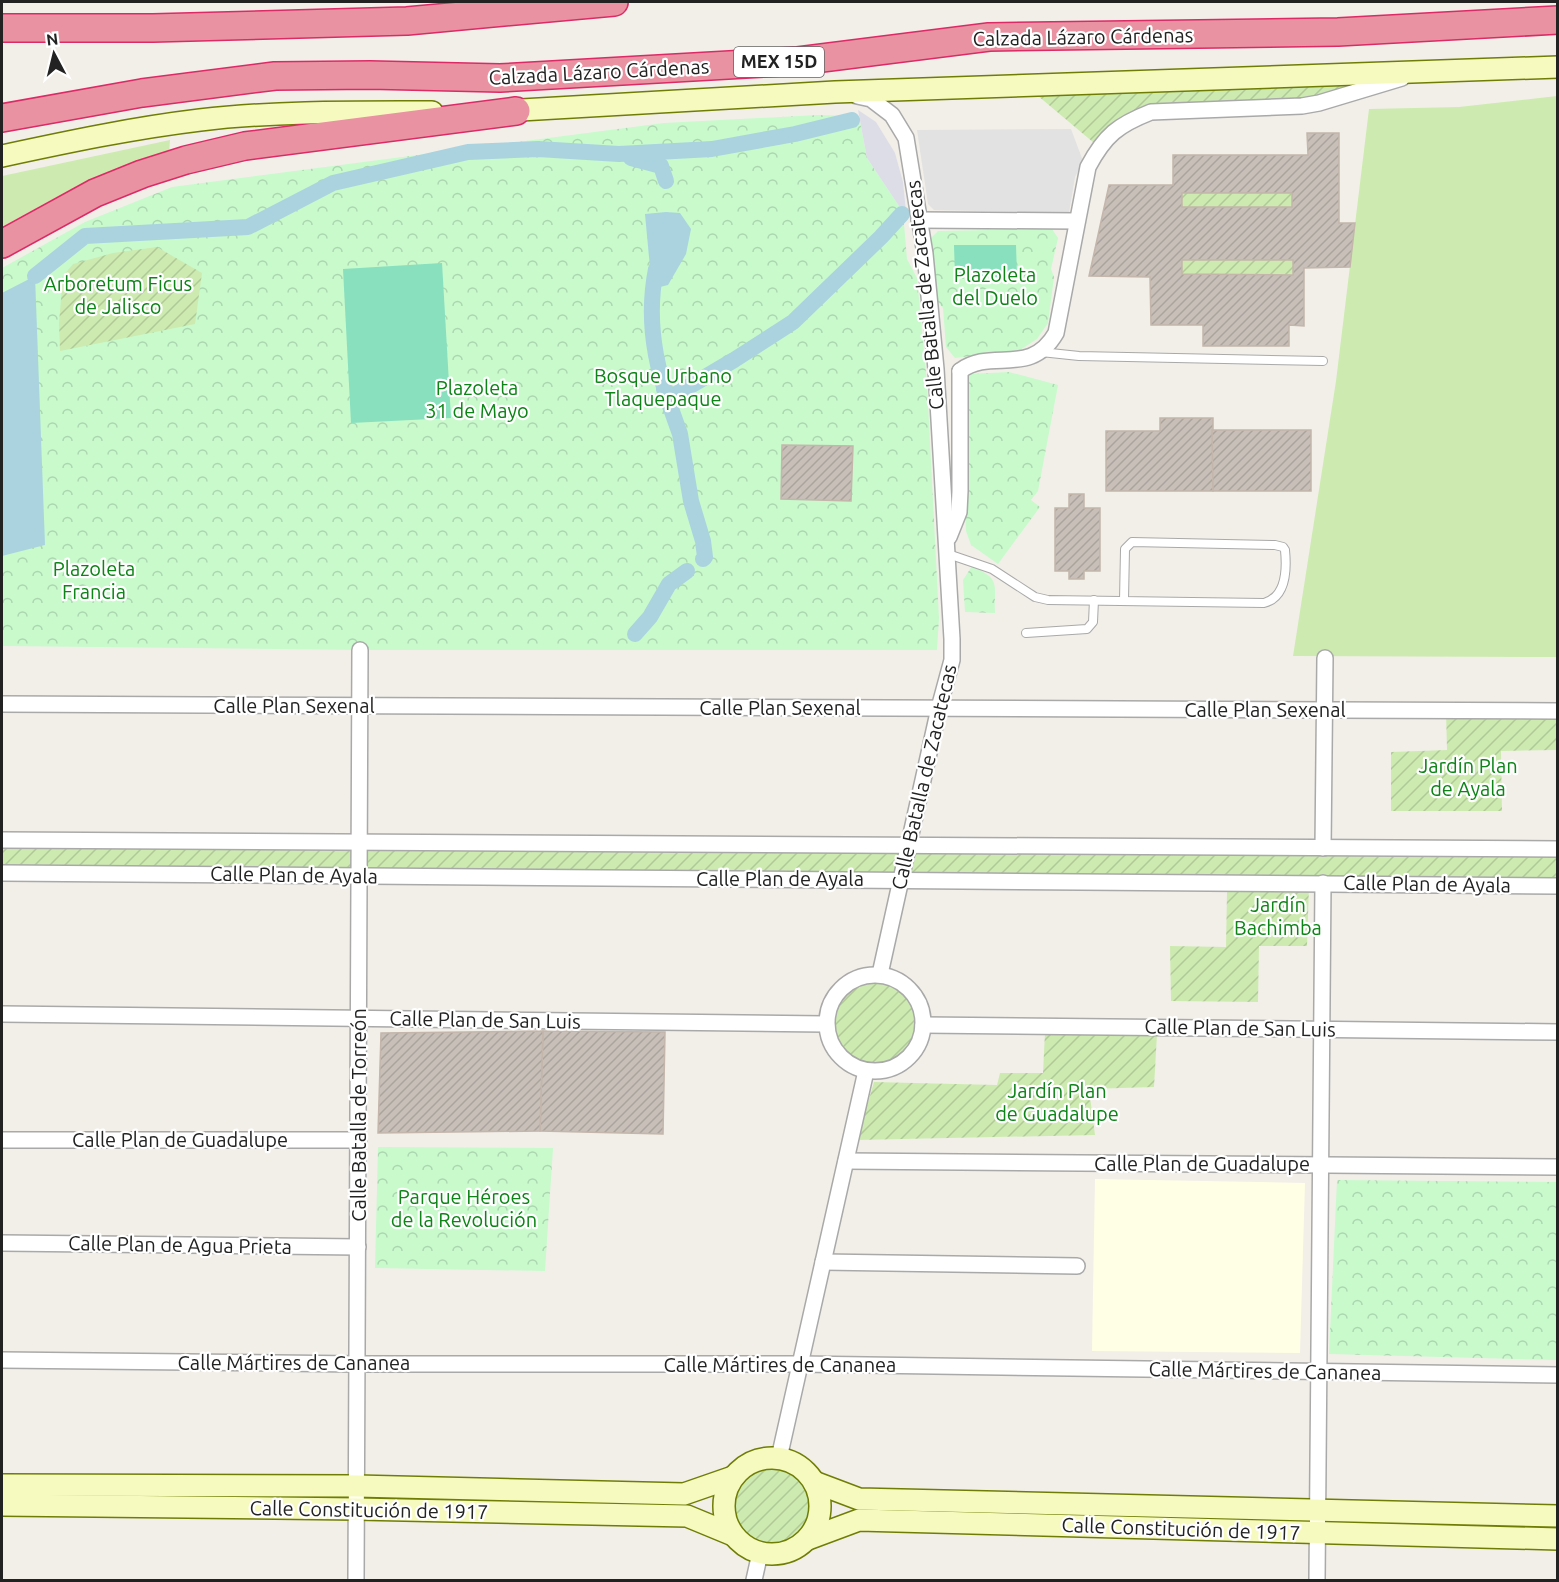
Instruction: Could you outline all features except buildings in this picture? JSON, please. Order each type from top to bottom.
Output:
[{"type":"highway","points":[[2,28],[153,28],[407,21],[614,2]]},
{"type":"highway","name":"Calzada Lázaro Cárdenas","points":[[2,118],[142,93],[275,76],[370,75],[500,78],[798,61],[990,37],[1338,32],[1557,20]]},
{"type":"highway","points":[[2,137],[142,93]]},
{"type":"highway","points":[[2,244],[95,193],[142,174],[186,160],[245,146],[516,111]]},
{"type":"street","name":"Calzada Lázaro Cárdenas","points":[[2,156],[97,136],[200,120],[298,113],[516,111],[836,92],[1557,67]]},
{"type":"street","points":[[1041,352],[1056,333],[1088,166],[1099,146],[1128,121],[1151,112],[1302,106],[1421,73]]},
{"type":"street","name":"Calle Batalla de Zacatecas","points":[[836,92],[872,99],[892,115],[906,138],[925,254],[936,369],[953,652],[880,974]]},
{"type":"street","points":[[919,220],[1077,221]]},
{"type":"street","name":"Calle Batalla de Zacatecas","points":[[947,548],[959,512],[960,371],[972,363],[1019,359],[1041,352]]},
{"type":"street","points":[[936,369],[960,371]]},
{"type":"street","name":"Calle Batalla de Torreón","points":[[356,1581],[360,650]]},
{"type":"street","points":[[1323,848],[1325,657]]},
{"type":"street","name":"Calle Plan Sexenal","points":[[2,704],[1557,711]]},
{"type":"street","name":"Calle Plan de Ayala","points":[[2,840],[1557,849]]},
{"type":"street","name":"Calle Plan de Ayala","points":[[2,873],[1557,886]]},
{"type":"street","points":[[1317,1581],[1323,883]]},
{"type":"street","points":[[880,974],[897,980],[912,992],[921,1007],[923,1025],[921,1039],[905,1061],[893,1068],[866,1071],[851,1065],[838,1055],[829,1041],[825,1024],[829,1004],[841,987],[859,977],[880,974]]},
{"type":"street","name":"Calle Plan de San Luis","points":[[2,1014],[825,1024]]},
{"type":"street","name":"Calle Plan de San Luis","points":[[923,1025],[1557,1032]]},
{"type":"street","points":[[779,1458],[866,1071]]},
{"type":"street","name":"Calle Plan de Guadalupe","points":[[2,1140],[359,1140]]},
{"type":"street","name":"Calle Plan de Guadalupe","points":[[846,1161],[1557,1167]]},
{"type":"street","name":"Calle Plan de Agua Prieta","points":[[2,1243],[358,1247]]},
{"type":"street","points":[[823,1262],[1077,1266]]},
{"type":"street","name":"Calle Mártires de Cananea","points":[[2,1360],[358,1364],[800,1364],[1557,1375]]},
{"type":"street","points":[[779,1458],[793,1462],[805,1470],[820,1496],[821,1511],[817,1526],[808,1539],[798,1547],[786,1553],[760,1553],[749,1549],[733,1535],[726,1521],[723,1506],[726,1491],[733,1477],[753,1461],[779,1458]]},
{"type":"street","name":"Calle Constitución de 1917","points":[[2,1485],[357,1486],[684,1494],[733,1477]]},
{"type":"street","name":"Calle Constitución de 1917","points":[[814,1482],[859,1499],[1557,1516]]},
{"type":"street","name":"Calle Constitución de 1917","points":[[2,1505],[687,1516],[733,1535]]},
{"type":"street","name":"Calle Constitución de 1917","points":[[808,1539],[859,1520],[1557,1539]]},
{"type":"street","points":[[753,1581],[760,1553]]},
{"type":"lane","points":[[1041,352],[1079,356],[1323,361]]},
{"type":"lane","points":[[947,548],[992,569],[1041,599],[1264,603],[1276,598],[1282,588],[1284,550],[1283,547],[1275,545],[1132,542],[1125,549],[1124,600]]},
{"type":"lane","points":[[1026,633],[1087,629],[1093,622],[1094,600]]},
{"type":"shaded area","points":[[858,110],[876,122],[895,153],[903,182],[906,211],[903,212],[867,158]]},
{"type":"shaded area","points":[[1071,129],[1083,161],[1075,177],[1069,213],[934,210],[928,204],[917,130]]},
{"type":"shaded area","points":[[1095,1179],[1305,1183],[1300,1353],[1092,1351]]},
{"type":"green space","points":[[1401,79],[1302,106],[1151,112],[1094,143],[1031,90]]},
{"type":"green space","points":[[1557,96],[1557,657],[1293,656],[1336,381],[1369,109],[1459,107]]},
{"type":"green space","name":"Bosque Urbano Tlaquepaque","points":[[818,115],[859,116],[867,158],[903,212],[907,259],[917,278],[927,384],[939,618],[937,650],[360,650],[2,646],[2,268],[85,222],[172,187],[664,123]]},
{"type":"green space","points":[[170,140],[169,153],[115,172],[55,198],[2,227],[2,176]]},
{"type":"green space","points":[[1182,193],[1292,193],[1292,207],[1182,207]]},
{"type":"green space","name":"Plazoleta del Duelo","points":[[1052,229],[1058,238],[1051,269],[1054,277],[1048,323],[1037,339],[1020,350],[955,358],[946,347],[943,308],[937,301],[931,238],[938,231]]},
{"type":"green space","points":[[954,245],[1016,245],[1017,277],[955,277]]},
{"type":"green space","name":"Arboretum Ficus de Jalisco","points":[[157,247],[202,273],[195,324],[60,351],[59,323],[63,276],[73,264],[113,253]]},
{"type":"green space","points":[[1182,260],[1293,260],[1293,275],[1182,274]]},
{"type":"green space","points":[[442,263],[451,418],[351,423],[343,269]]},
{"type":"green space","points":[[1009,372],[1058,385],[1038,491],[1031,500],[1040,507],[998,564],[971,545],[966,531],[961,385],[970,374]]},
{"type":"green space","points":[[972,566],[988,575],[994,583],[995,613],[965,612],[963,580]]},
{"type":"green space","name":"Jardín Plan de Ayala","points":[[1446,711],[1557,711],[1557,750],[1501,751],[1502,811],[1391,811],[1391,752],[1447,750]]},
{"type":"green space","points":[[2,840],[356,846],[356,871],[2,873]]},
{"type":"green space","points":[[359,843],[904,846],[901,880],[359,871]]},
{"type":"green space","points":[[908,846],[1558,849],[1557,885],[906,875]]},
{"type":"green space","name":"Jardín Bachimba","points":[[1309,886],[1307,946],[1259,946],[1258,1002],[1171,1001],[1170,946],[1226,947],[1227,891]]},
{"type":"green space","points":[[875,975],[893,978],[909,989],[920,1005],[923,1023],[920,1041],[909,1057],[893,1068],[875,1071],[857,1068],[841,1057],[830,1041],[827,1023],[830,1005],[841,989],[857,978]]},
{"type":"green space","name":"Jardín Plan de Guadalupe","points":[[1045,1032],[1157,1034],[1154,1087],[1089,1089],[1095,1135],[857,1140],[874,1082],[997,1085],[1000,1073],[1043,1073]]},
{"type":"green space","name":"Parque Héroes de la Revolución","points":[[378,1147],[553,1148],[545,1271],[375,1268]]},
{"type":"green space","points":[[1337,1180],[1557,1182],[1557,1360],[1329,1354]]},
{"type":"green space","points":[[763,1459],[781,1459],[806,1472],[816,1488],[819,1506],[816,1524],[806,1540],[781,1553],[763,1553],[738,1540],[725,1515],[725,1497],[738,1472]]},
{"type":"water","points":[[680,213],[691,229],[686,254],[668,285],[652,289],[645,214]]},
{"type":"water","points":[[35,276],[45,545],[2,556],[2,293]]},
{"type":"waterway","points":[[35,276],[85,236],[248,227],[333,183],[468,152],[538,149],[619,154],[712,149],[795,134],[852,120]]},
{"type":"waterway","points":[[631,158],[661,166],[666,181]]},
{"type":"waterway","points":[[656,269],[652,302],[653,335],[668,399],[793,322],[902,214]]},
{"type":"waterway","points":[[664,389],[680,434],[691,501],[703,541],[705,557],[703,559]]},
{"type":"waterway","points":[[635,634],[650,617],[669,584],[687,571]]},
{"type":"park label","name":"Plazoleta 31 de Mayo","points":[[477,400]]},
{"type":"park label","name":"Plazoleta Francia","points":[[94,580]]}]
